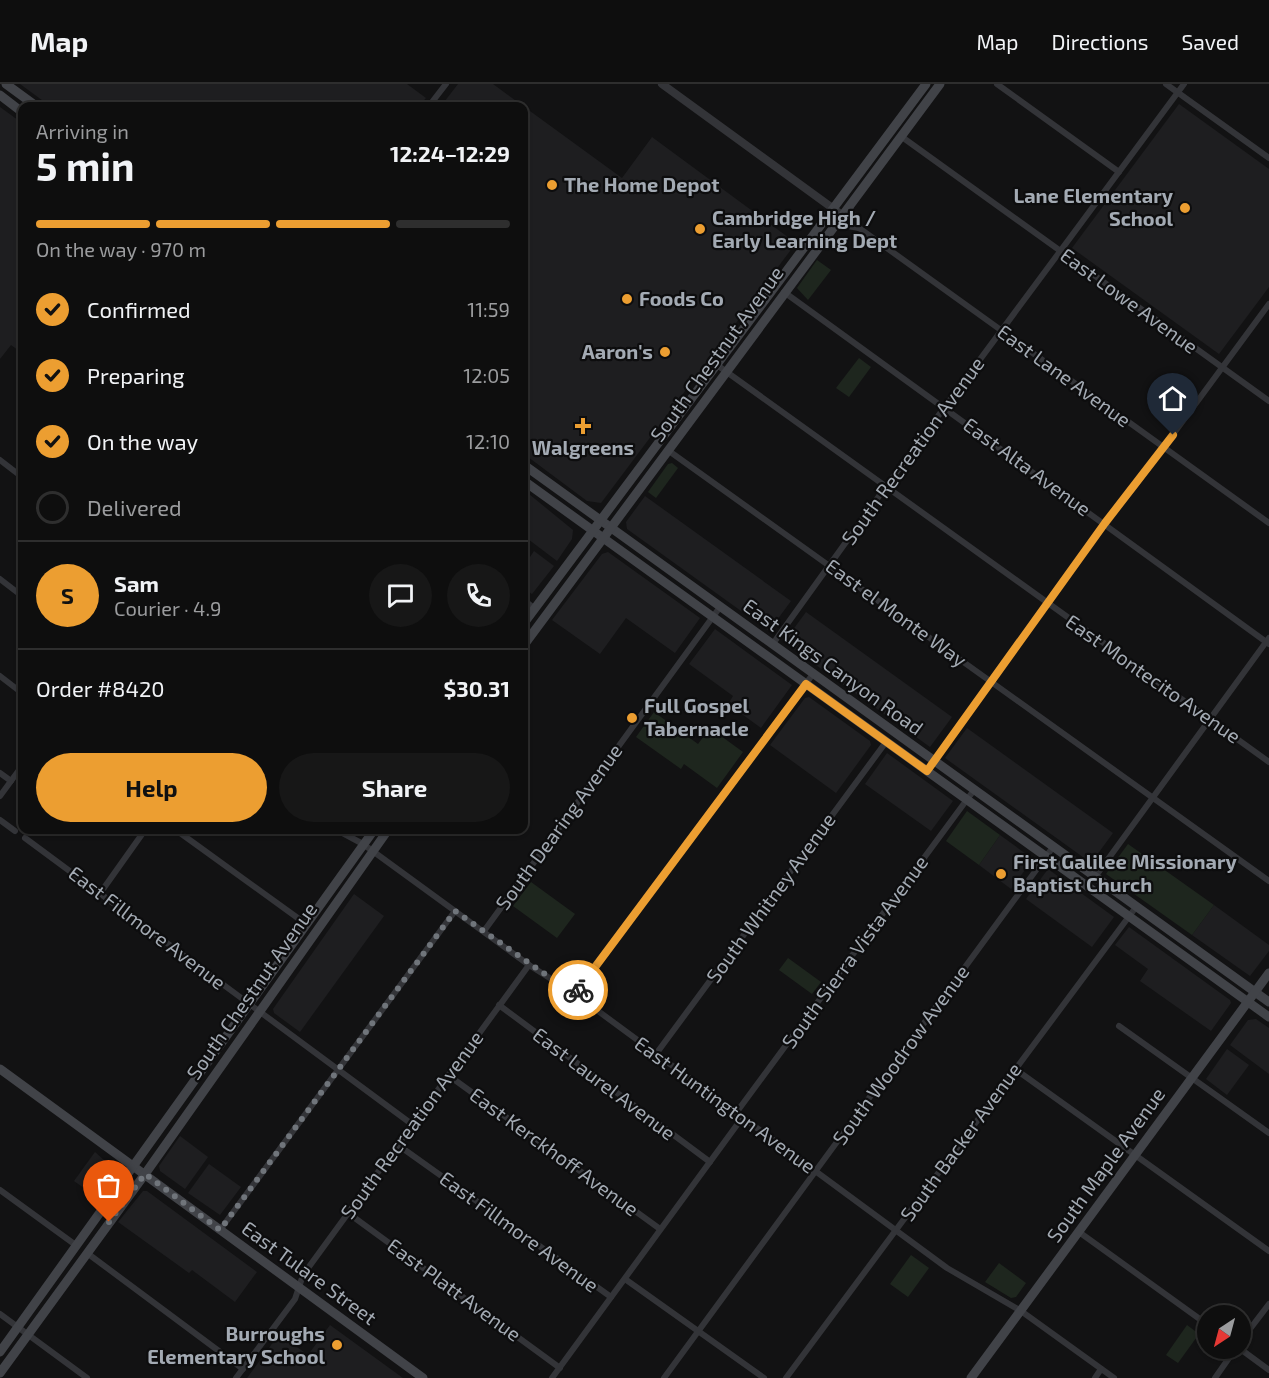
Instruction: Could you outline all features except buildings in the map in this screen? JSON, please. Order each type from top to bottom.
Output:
[{"type":"main road","points":[[6,84],[31,102]]},
{"type":"main road","name":"South Chestnut Avenue","points":[[528,617],[926,84]]},
{"type":"main road","name":"South Chestnut Avenue","points":[[528,640],[940,84]]},
{"type":"main road","points":[[0,95],[18,109]]},
{"type":"main road","points":[[885,160],[882,154],[908,118],[907,109]]},
{"type":"main road","points":[[669,451],[670,439],[690,410],[690,400]]},
{"type":"main road","name":"East Kings Canyon Road","points":[[528,468],[1269,1002]]},
{"type":"main road","name":"East Kings Canyon Road","points":[[528,484],[591,532],[1269,1017]]},
{"type":"main road","name":"South Chestnut Avenue","points":[[77,1246],[371,834]]},
{"type":"main road","name":"South Chestnut Avenue","points":[[57,1293],[145,1174],[385,834]]},
{"type":"main road","name":"South Maple Avenue","points":[[971,1378],[1269,974]]},
{"type":"main road","name":"East Tulare Street","points":[[0,1069],[423,1378]]},
{"type":"main road","points":[[0,1373],[57,1293],[60,1280],[79,1253],[77,1246]]},
{"type":"main road","points":[[0,1352],[77,1246]]},
{"type":"street","points":[[432,102],[446,84]]},
{"type":"street","points":[[662,84],[833,208],[839,220]]},
{"type":"street","points":[[996,84],[1119,172]]},
{"type":"street","points":[[1166,84],[1269,158]]},
{"type":"street","name":"South Recreation Avenue","points":[[772,645],[944,407],[1184,84]]},
{"type":"street","name":"East Lowe Avenue","points":[[902,137],[1269,401]]},
{"type":"street","name":"East Lane Avenue","points":[[849,206],[859,228]]},
{"type":"street","name":"East Lane Avenue","points":[[839,220],[859,228],[1269,523]]},
{"type":"street","name":"East Alta Avenue","points":[[784,292],[1268,641]]},
{"type":"street","points":[[927,771],[1105,523],[1164,448],[1269,304]]},
{"type":"street","name":"East Montecito Avenue","points":[[717,365],[887,485],[1048,604],[1269,762]]},
{"type":"street","name":"East el Monte Way","points":[[669,451],[1269,881]]},
{"type":"street","points":[[0,460],[18,474]]},
{"type":"street","points":[[0,579],[18,593]]},
{"type":"street","points":[[528,603],[534,608]]},
{"type":"street","name":"South Dearing Avenue","points":[[484,931],[720,607]]},
{"type":"street","points":[[1095,877],[1151,796],[1268,641]]},
{"type":"street","points":[[575,994],[813,674]]},
{"type":"street","points":[[0,676],[18,690]]},
{"type":"street","name":"South Whitney Avenue","points":[[656,1054],[886,742]]},
{"type":"street","points":[[0,796],[18,771]]},
{"type":"street","points":[[0,773],[11,781]]},
{"type":"street","name":"South Sierra Vista Avenue","points":[[736,1113],[974,790]]},
{"type":"street","points":[[0,820],[15,831]]},
{"type":"street","points":[[101,892],[142,834]]},
{"type":"street","points":[[182,834],[306,924]]},
{"type":"street","name":"East Huntington Avenue","points":[[344,834],[373,851],[529,965],[575,994],[946,1268],[1021,1311],[1114,1378]]},
{"type":"street","name":"East Fillmore Avenue","points":[[25,838],[413,1125]]},
{"type":"street","name":"South Woodrow Avenue","points":[[664,1378],[1053,847]]},
{"type":"street","name":"South Backer Avenue","points":[[786,1378],[1136,907]]},
{"type":"street","points":[[220,1230],[455,911]]},
{"type":"street","name":"South Recreation Avenue","points":[[236,1378],[295,1299],[303,1275],[529,965]]},
{"type":"street","name":"East Laurel Avenue","points":[[499,1005],[710,1162]]},
{"type":"street","points":[[1119,1026],[1269,1133]]},
{"type":"street","points":[[1015,1069],[1269,1251]]},
{"type":"street","name":"East Kerckhoff Avenue","points":[[448,1075],[660,1229]]},
{"type":"street","points":[[552,1378],[742,1118]]},
{"type":"street","name":"East Fillmore Avenue","points":[[398,1145],[611,1297]]},
{"type":"street","points":[[0,1190],[77,1246]]},
{"type":"street","name":"East Platt Avenue","points":[[348,1214],[560,1368]]},
{"type":"street","points":[[1078,1232],[1197,1317]]},
{"type":"street","points":[[87,1253],[243,1369]]},
{"type":"street","name":"East Fillmore Avenue","points":[[625,1279],[764,1378]]},
{"type":"street","points":[[1251,1328],[1269,1304]]},
{"type":"street","points":[[0,1314],[87,1378]]},
{"type":"street","points":[[1251,1357],[1269,1370]]},
{"type":"street","points":[[1215,1378],[1230,1359]]},
{"type":"street","points":[[1095,1378],[1101,1369]]},
{"type":"shaded area","points":[[20,84],[407,84],[426,98],[422,102],[45,102]]},
{"type":"shaded area","points":[[458,84],[493,84],[518,102],[444,102]]},
{"type":"shaded area","name":"Lane Elementary School","points":[[1179,104],[1269,169],[1269,287],[1219,354],[1072,248]]},
{"type":"shaded area","points":[[0,107],[18,120],[18,350],[11,345],[0,359]]},
{"type":"shaded area","points":[[528,110],[622,178],[652,137],[796,243],[601,503],[587,501],[528,457]]},
{"type":"shaded area","points":[[817,260],[831,270],[808,300],[797,288]]},
{"type":"shaded area","points":[[859,358],[871,367],[849,397],[836,388]]},
{"type":"shaded area","points":[[672,463],[678,468],[656,498],[648,492],[668,464]]},
{"type":"shaded area","points":[[528,493],[573,530],[572,539],[557,561],[528,539]]},
{"type":"shaded area","points":[[645,496],[791,601],[769,631],[627,529],[626,522]]},
{"type":"shaded area","points":[[534,551],[554,566],[532,594],[528,592],[528,560]]},
{"type":"shaded area","points":[[608,552],[700,618],[675,653],[626,618],[600,654],[552,620],[602,554]]},
{"type":"shaded area","points":[[806,612],[952,717],[930,747],[784,642]]},
{"type":"shaded area","points":[[715,629],[792,685],[761,728],[728,704],[733,696],[689,664]]},
{"type":"shaded area","points":[[809,697],[870,741],[871,745],[836,793],[770,745],[805,698]]},
{"type":"shaded area","points":[[654,712],[698,744],[710,728],[743,752],[717,788],[684,764],[681,769],[636,737]]},
{"type":"shaded area","points":[[967,728],[1113,833],[1094,859],[1087,860],[945,758]]},
{"type":"shaded area","points":[[887,753],[953,801],[931,831],[865,784]]},
{"type":"shaded area","points":[[967,811],[1000,835],[979,865],[946,841]]},
{"type":"shaded area","points":[[1000,835],[1033,859],[1011,889],[979,865]]},
{"type":"shaded area","points":[[1128,844],[1214,905],[1192,935],[1106,874]]},
{"type":"shaded area","points":[[1048,869],[1114,917],[1092,947],[1026,899]]},
{"type":"shaded area","points":[[531,882],[575,914],[557,938],[513,906]]},
{"type":"shaded area","points":[[354,894],[384,916],[300,1032],[274,1013],[273,1009]]},
{"type":"shaded area","points":[[1214,905],[1269,945],[1269,951],[1250,976],[1192,935]]},
{"type":"shaded area","points":[[1129,927],[1230,1000],[1231,1003],[1211,1031],[1140,981],[1148,969],[1115,945]]},
{"type":"shaded area","points":[[788,958],[821,982],[812,994],[779,970]]},
{"type":"shaded area","points":[[1256,1019],[1269,1028],[1269,1074],[1230,1045],[1248,1020]]},
{"type":"shaded area","points":[[1227,1049],[1249,1065],[1227,1095],[1206,1079]]},
{"type":"shaded area","points":[[180,1136],[208,1157],[185,1189],[160,1171],[159,1166]]},
{"type":"shaded area","points":[[95,1152],[116,1171],[98,1198],[74,1181]]},
{"type":"shaded area","points":[[209,1164],[241,1187],[220,1215],[188,1193]]},
{"type":"shaded area","points":[[143,1191],[147,1191],[257,1272],[235,1302],[192,1270],[189,1273],[118,1222]]},
{"type":"shaded area","points":[[911,1255],[929,1268],[908,1297],[890,1284]]},
{"type":"shaded area","points":[[999,1263],[1026,1283],[1016,1297],[1011,1298],[985,1282]]},
{"type":"shaded area","name":"Burroughs Elementary School","points":[[330,1325],[403,1378],[247,1378],[279,1334],[308,1355]]},
{"type":"shaded area","points":[[1187,1325],[1197,1332],[1197,1337],[1178,1363],[1166,1355]]},
{"type":"way so far","points":[[109,1222],[145,1174],[220,1230],[455,911],[529,965],[575,994],[578,990]]},
{"type":"place","name":"The Home Depot","points":[[552,185]]},
{"type":"place","name":"Lane Elementary School","points":[[1185,208]]},
{"type":"place","name":"Cambridge High / Early Learning Dept","points":[[700,229]]},
{"type":"place","name":"Foods Co","points":[[627,299]]},
{"type":"place","name":"Aaron's","points":[[665,352]]},
{"type":"place","name":"Walgreens","points":[[583,426]]},
{"type":"place","name":"Full Gospel Tabernacle","points":[[632,718]]},
{"type":"place","name":"First Galilee Missionary Baptist Church","points":[[1001,874]]},
{"type":"place","name":"Burroughs Elementary School","points":[[337,1345]]},
{"type":"route","points":[[578,990],[806,684],[927,771],[1105,523],[1173,435]]}]
